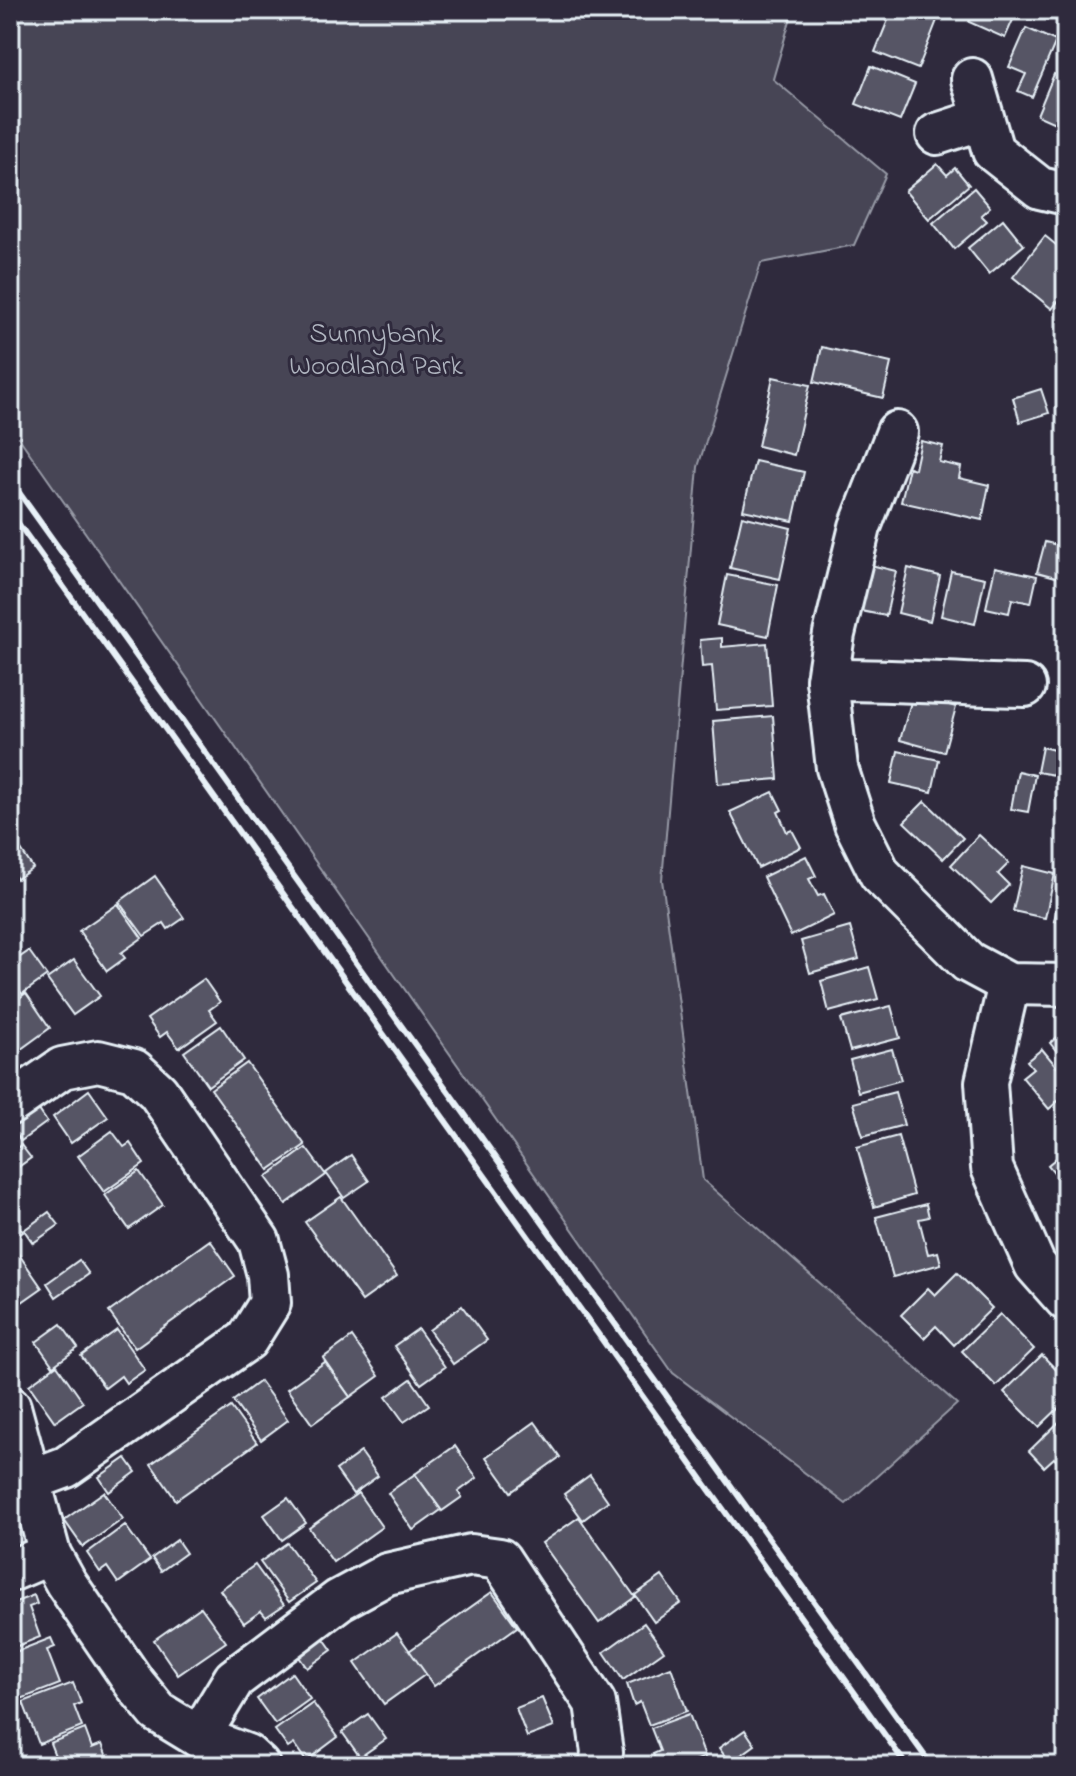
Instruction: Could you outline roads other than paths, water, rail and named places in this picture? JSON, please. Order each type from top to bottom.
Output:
[{"type":"street","points":[[972,79],[993,151],[1040,188],[1066,194]]},
{"type":"street","points":[[937,134],[983,119]]},
{"type":"street","points":[[897,432],[860,527],[834,634],[827,680],[837,768],[855,824],[880,874],[968,962],[1009,984],[1066,985]]},
{"type":"street","points":[[827,680],[877,679],[948,685],[1025,686]]},
{"type":"street","points":[[1009,984],[986,1082],[992,1168],[1035,1265],[1066,1300]]},
{"type":"street","points":[[10,1104],[62,1068],[98,1061],[134,1070],[158,1092],[259,1241],[268,1275],[270,1303],[247,1340],[66,1467],[31,1480]]},
{"type":"street","points":[[10,1407],[50,1554],[66,1583],[135,1684],[158,1712],[199,1737],[247,1755],[259,1766]]},
{"type":"street","points":[[10,1571],[50,1554]]},
{"type":"street","points":[[199,1737],[234,1679],[339,1600],[387,1574],[471,1555],[500,1559],[595,1703],[602,1752],[600,1766]]},
{"type":"railway","points":[[10,480],[932,1766]]},
{"type":"railway","points":[[10,512],[907,1766]]},
{"type":"park label","name":"Sunnybank Woodland Park","points":[[376,351]]}]
